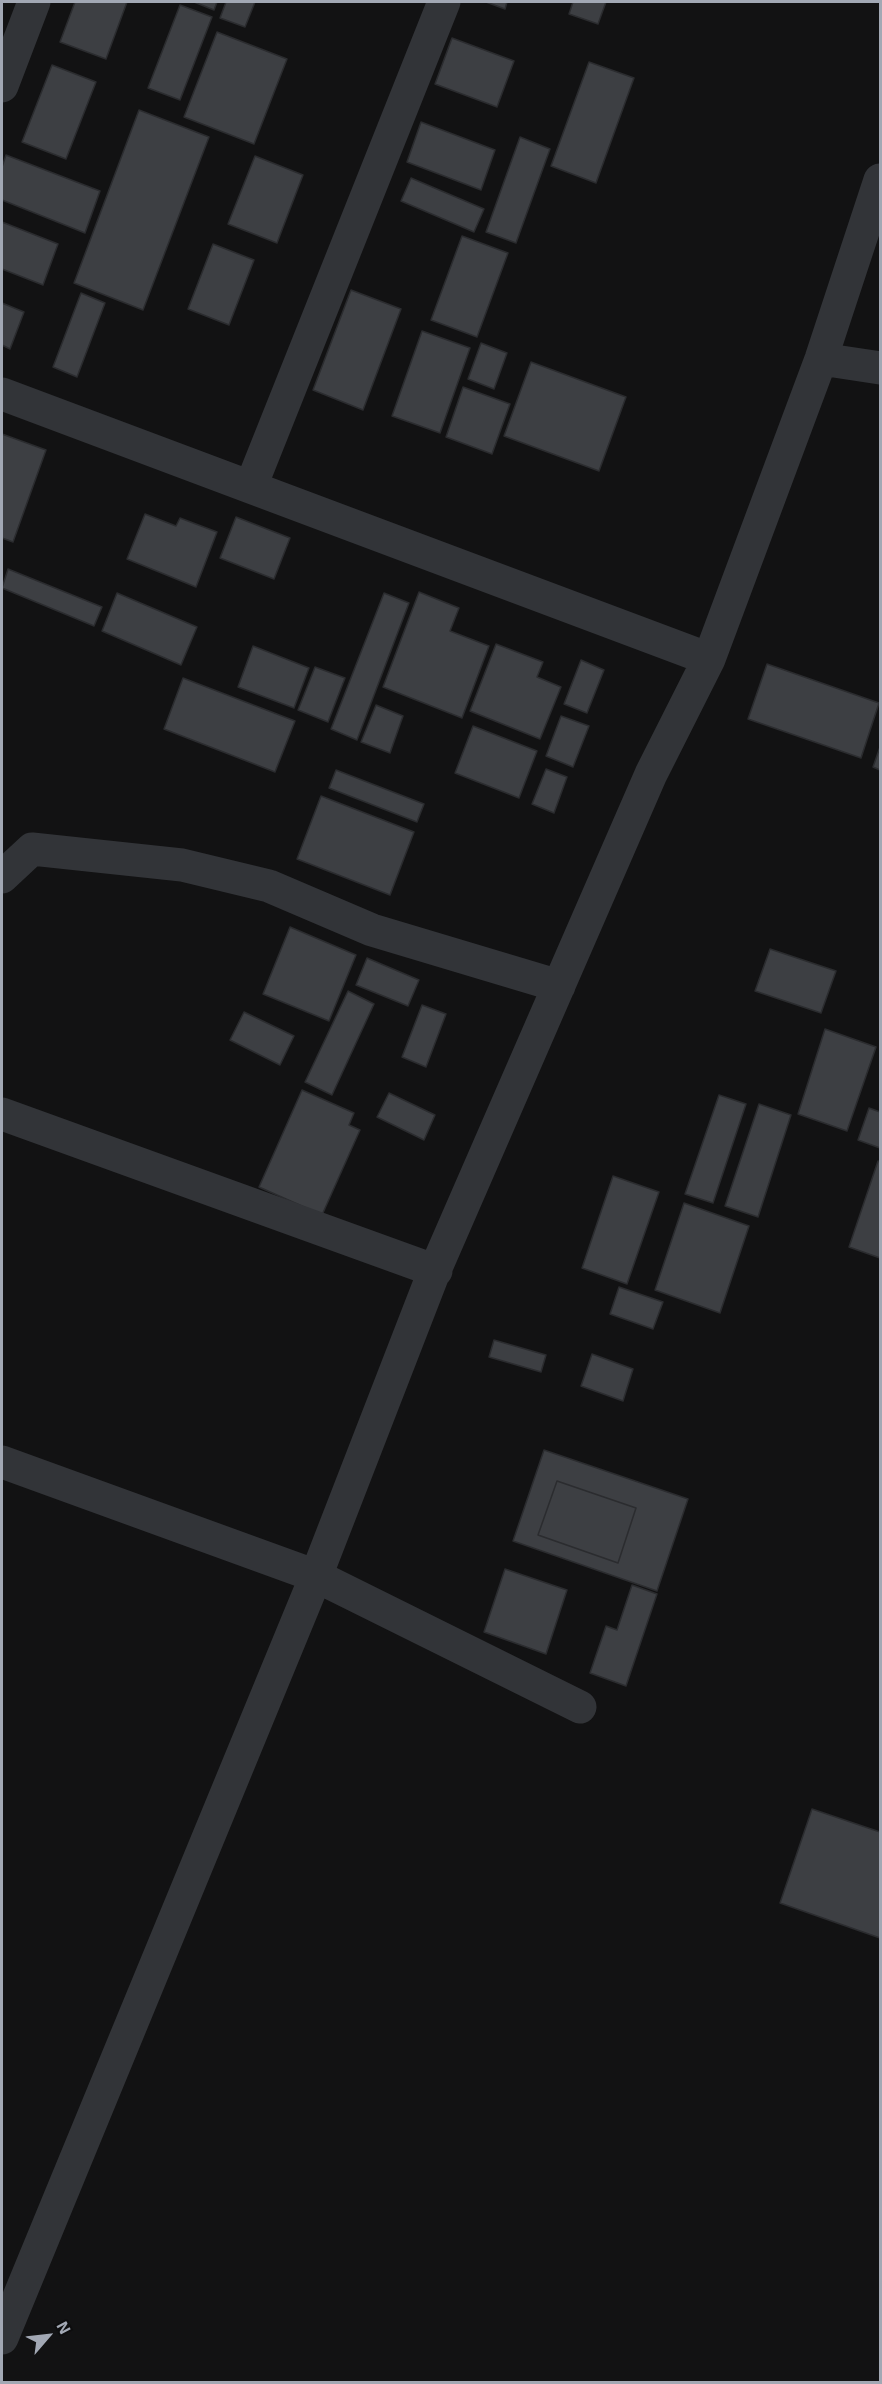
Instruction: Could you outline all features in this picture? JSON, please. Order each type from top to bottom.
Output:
[{"type":"street","points":[[2,86],[34,2]]},
{"type":"street","points":[[251,486],[444,2]]},
{"type":"street","points":[[2,2338],[316,1576],[436,1271],[651,774],[709,659],[821,359],[880,180]]},
{"type":"street","points":[[821,359],[880,368]]},
{"type":"street","points":[[2,394],[709,659]]},
{"type":"street","points":[[2,877],[32,849],[182,866],[269,886],[372,930],[559,986]]},
{"type":"street","points":[[2,1114],[436,1271]]},
{"type":"street","points":[[2,1462],[316,1576],[580,1707]]},
{"type":"building","points":[[75,2],[127,2],[106,59],[60,42]]},
{"type":"building","points":[[194,2],[217,2],[214,10]]},
{"type":"building","points":[[226,2],[255,2],[245,27],[220,18]]},
{"type":"building","points":[[486,2],[507,2],[505,9]]},
{"type":"building","points":[[573,2],[606,2],[598,24],[569,14]]},
{"type":"building","points":[[180,5],[212,17],[180,100],[148,88]]},
{"type":"building","points":[[217,32],[287,59],[254,144],[184,117]]},
{"type":"building","points":[[452,38],[514,61],[497,107],[435,84]]},
{"type":"building","points":[[589,62],[634,78],[596,183],[551,166]]},
{"type":"building","points":[[52,65],[96,82],[66,159],[22,142]]},
{"type":"building","points":[[139,110],[209,137],[143,310],[74,283]]},
{"type":"building","points":[[421,122],[495,150],[481,190],[407,162]]},
{"type":"building","points":[[520,137],[550,149],[516,243],[486,232]]},
{"type":"building","points":[[6,155],[100,191],[85,233],[2,200],[2,167]]},
{"type":"building","points":[[255,156],[303,175],[277,243],[228,224]]},
{"type":"building","points":[[411,178],[484,209],[474,232],[401,201]]},
{"type":"building","points":[[2,222],[58,244],[43,285],[2,269]]},
{"type":"building","points":[[462,236],[508,253],[477,337],[431,320]]},
{"type":"building","points":[[213,244],[254,260],[229,325],[188,309]]},
{"type":"building","points":[[351,290],[401,309],[363,410],[313,390]]},
{"type":"building","points":[[81,293],[105,303],[77,377],[53,367]]},
{"type":"building","points":[[2,303],[24,312],[10,349],[2,345]]},
{"type":"building","points":[[422,331],[470,348],[440,433],[392,416]]},
{"type":"building","points":[[481,343],[507,353],[494,389],[468,379]]},
{"type":"building","points":[[531,362],[626,397],[599,471],[504,436]]},
{"type":"building","points":[[463,387],[510,404],[492,454],[446,437]]},
{"type":"building","points":[[2,434],[46,450],[13,542],[2,538]]},
{"type":"building","points":[[145,514],[176,526],[180,518],[217,532],[196,587],[127,559]]},
{"type":"building","points":[[236,517],[290,538],[274,579],[220,558]]},
{"type":"building","points":[[8,569],[102,607],[94,626],[2,588]]},
{"type":"building","points":[[419,592],[459,608],[450,631],[489,646],[462,718],[383,687]]},
{"type":"building","points":[[117,593],[197,627],[181,665],[102,631]]},
{"type":"building","points":[[384,593],[409,603],[357,740],[331,729]]},
{"type":"building","points":[[496,644],[543,662],[537,677],[561,687],[540,739],[470,711]]},
{"type":"building","points":[[253,646],[309,668],[294,708],[238,687]]},
{"type":"building","points":[[581,660],[604,670],[587,713],[564,704]]},
{"type":"building","points":[[767,664],[879,703],[861,758],[748,719]]},
{"type":"building","points":[[315,667],[345,678],[328,722],[298,710]]},
{"type":"building","points":[[183,678],[295,721],[275,772],[164,729]]},
{"type":"building","points":[[376,705],[403,716],[390,753],[361,742]]},
{"type":"building","points":[[561,716],[589,726],[573,767],[546,756]]},
{"type":"building","points":[[473,726],[537,751],[519,798],[455,773]]},
{"type":"building","points":[[880,747],[880,770],[873,767]]},
{"type":"building","points":[[546,769],[567,777],[554,813],[532,804]]},
{"type":"building","points":[[336,770],[424,804],[417,822],[329,788]]},
{"type":"building","points":[[321,796],[414,832],[390,895],[297,859]]},
{"type":"building","points":[[290,927],[356,955],[329,1021],[263,994]]},
{"type":"building","points":[[770,949],[836,971],[821,1013],[755,991]]},
{"type":"building","points":[[367,958],[419,980],[408,1006],[356,985]]},
{"type":"building","points":[[348,991],[374,1004],[332,1095],[305,1082]]},
{"type":"building","points":[[422,1005],[446,1014],[426,1067],[402,1057]]},
{"type":"building","points":[[244,1012],[294,1036],[280,1065],[230,1040]]},
{"type":"building","points":[[825,1029],[876,1047],[847,1131],[798,1114]]},
{"type":"building","points":[[302,1090],[354,1113],[349,1125],[360,1130],[322,1215],[259,1187]]},
{"type":"building","points":[[389,1093],[435,1115],[424,1140],[377,1117]]},
{"type":"building","points":[[719,1095],[746,1104],[713,1203],[685,1194]]},
{"type":"building","points":[[759,1104],[791,1115],[758,1217],[725,1206]]},
{"type":"building","points":[[869,1108],[880,1112],[880,1148],[858,1140]]},
{"type":"building","points":[[878,1161],[880,1162],[880,1258],[849,1247]]},
{"type":"building","points":[[613,1176],[659,1192],[627,1284],[582,1268]]},
{"type":"building","points":[[684,1203],[749,1226],[720,1313],[655,1290]]},
{"type":"building","points":[[619,1287],[663,1302],[653,1329],[610,1314]]},
{"type":"building","points":[[494,1340],[546,1355],[541,1372],[489,1357]]},
{"type":"building","points":[[592,1354],[633,1369],[623,1401],[581,1386]]},
{"type":"building","points":[[544,1450],[688,1499],[657,1591],[513,1541]],"holes":[[[557,1481],[636,1508],[618,1563],[538,1535]]]},
{"type":"building","points":[[557,1481],[636,1508],[618,1563],[538,1535]]},
{"type":"building","points":[[505,1569],[567,1590],[546,1654],[484,1632]]},
{"type":"building","points":[[632,1585],[657,1594],[626,1686],[590,1673],[606,1626],[617,1630]]},
{"type":"building","points":[[812,1809],[880,1832],[880,1938],[780,1903]]}]
